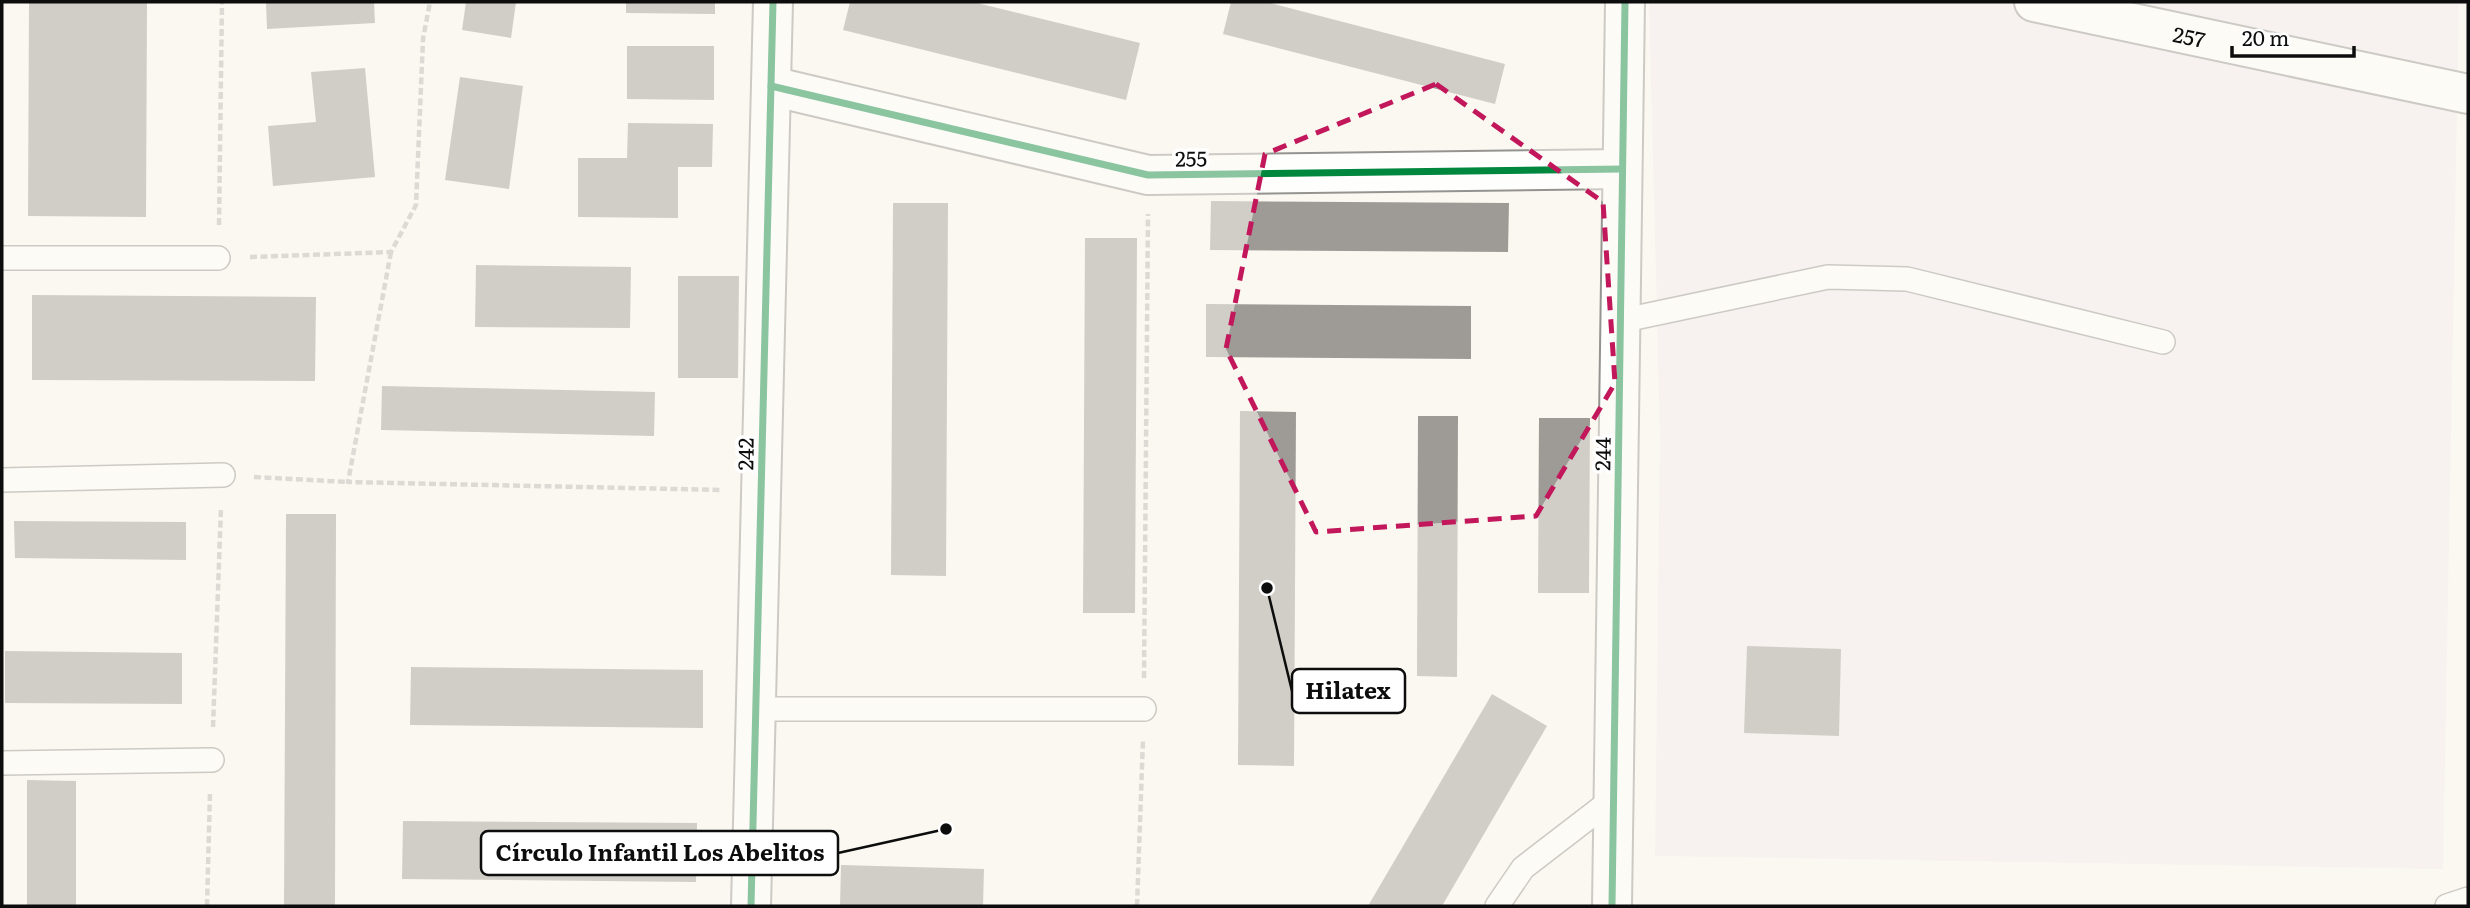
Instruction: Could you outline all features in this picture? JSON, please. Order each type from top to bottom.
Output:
[{"type":"street","name":"242","points":[[751,906],[773,2]]},
{"type":"street","name":"244","points":[[1612,906],[1625,2]]},
{"type":"street","name":"257","points":[[2034,2],[2468,94]]},
{"type":"street","name":"255","points":[[771,86],[1148,174],[1622,169]]},
{"type":"lane","points":[[2,258],[218,258]]},
{"type":"lane","points":[[1620,321],[1828,277],[1907,279],[2163,342]]},
{"type":"lane","points":[[2,480],[223,475]]},
{"type":"lane","points":[[756,709],[1144,709]]},
{"type":"lane","points":[[2,763],[212,760]]},
{"type":"lane","points":[[1497,906],[1523,868],[1614,798]]},
{"type":"lane","points":[[2447,906],[2468,899]]},
{"type":"path","points":[[222,2],[218,258],[391,252]]},
{"type":"path","points":[[348,482],[391,252],[416,205],[424,39],[430,2]]},
{"type":"path","points":[[1137,906],[1144,709],[1148,174]]},
{"type":"path","points":[[207,906],[223,475],[348,482],[761,491]]},
{"type":"highlighted area","points":[[1436,84],[1603,202],[1615,383],[1536,516],[1316,532],[1226,349],[1265,154]]},
{"type":"shaded area","points":[[1649,2],[2459,2],[2443,869],[1655,856],[1660,435]]},
{"type":"building","points":[[29,2],[147,2],[146,217],[28,216]]},
{"type":"building","points":[[266,2],[374,2],[375,23],[267,29]]},
{"type":"building","points":[[466,2],[516,2],[511,38],[462,30]]},
{"type":"building","points":[[626,2],[715,2],[715,14],[626,13]]},
{"type":"building","points":[[850,2],[973,2],[1140,43],[1126,100],[843,30]]},
{"type":"building","points":[[1231,2],[1266,2],[1505,64],[1495,104],[1223,34]]},
{"type":"building","points":[[627,46],[714,46],[714,100],[627,99]]},
{"type":"building","points":[[365,68],[375,177],[273,186],[268,126],[316,122],[311,72]]},
{"type":"building","points":[[460,77],[523,86],[509,189],[445,180]]},
{"type":"building","points":[[628,123],[713,124],[712,167],[678,167],[678,218],[578,217],[578,158],[627,158]]},
{"type":"building","points":[[1211,201],[1509,203],[1508,252],[1210,250]]},
{"type":"building","points":[[893,203],[948,203],[946,576],[891,575]]},
{"type":"building","points":[[1085,238],[1137,238],[1135,613],[1083,613]]},
{"type":"building","points":[[476,265],[631,267],[630,328],[475,327]]},
{"type":"building","points":[[678,276],[739,276],[738,378],[678,378]]},
{"type":"building","points":[[32,295],[316,297],[315,381],[32,380]]},
{"type":"building","points":[[1206,304],[1471,306],[1471,359],[1206,357]]},
{"type":"building","points":[[382,386],[655,392],[654,436],[381,430]]},
{"type":"building","points":[[1240,411],[1296,412],[1294,766],[1238,765]]},
{"type":"building","points":[[1418,416],[1458,416],[1457,677],[1417,676]]},
{"type":"building","points":[[1539,418],[1590,418],[1589,593],[1538,593]]},
{"type":"building","points":[[286,514],[336,514],[335,906],[284,906]]},
{"type":"building","points":[[14,521],[186,522],[186,560],[15,558]]},
{"type":"building","points":[[1747,646],[1841,649],[1839,736],[1744,733]]},
{"type":"building","points":[[5,651],[182,653],[182,704],[5,703]]},
{"type":"building","points":[[411,667],[703,670],[703,728],[410,725]]},
{"type":"building","points":[[1492,694],[1547,726],[1442,906],[1368,906]]},
{"type":"building","points":[[27,780],[76,781],[76,906],[27,906]]},
{"type":"building","points":[[403,821],[697,823],[696,882],[402,879]]},
{"type":"building","points":[[841,865],[984,869],[983,906],[840,906]]},
{"type":"cycle path","points":[[751,906],[773,2]]},
{"type":"cycle path","points":[[1612,906],[1625,2]]},
{"type":"cycle path","points":[[771,86],[1148,175],[1622,169]]},
{"type":"place","name":"Hilatex","points":[[1267,588]]},
{"type":"place","name":"Círculo Infantil Los Abelitos","points":[[946,829]]}]
